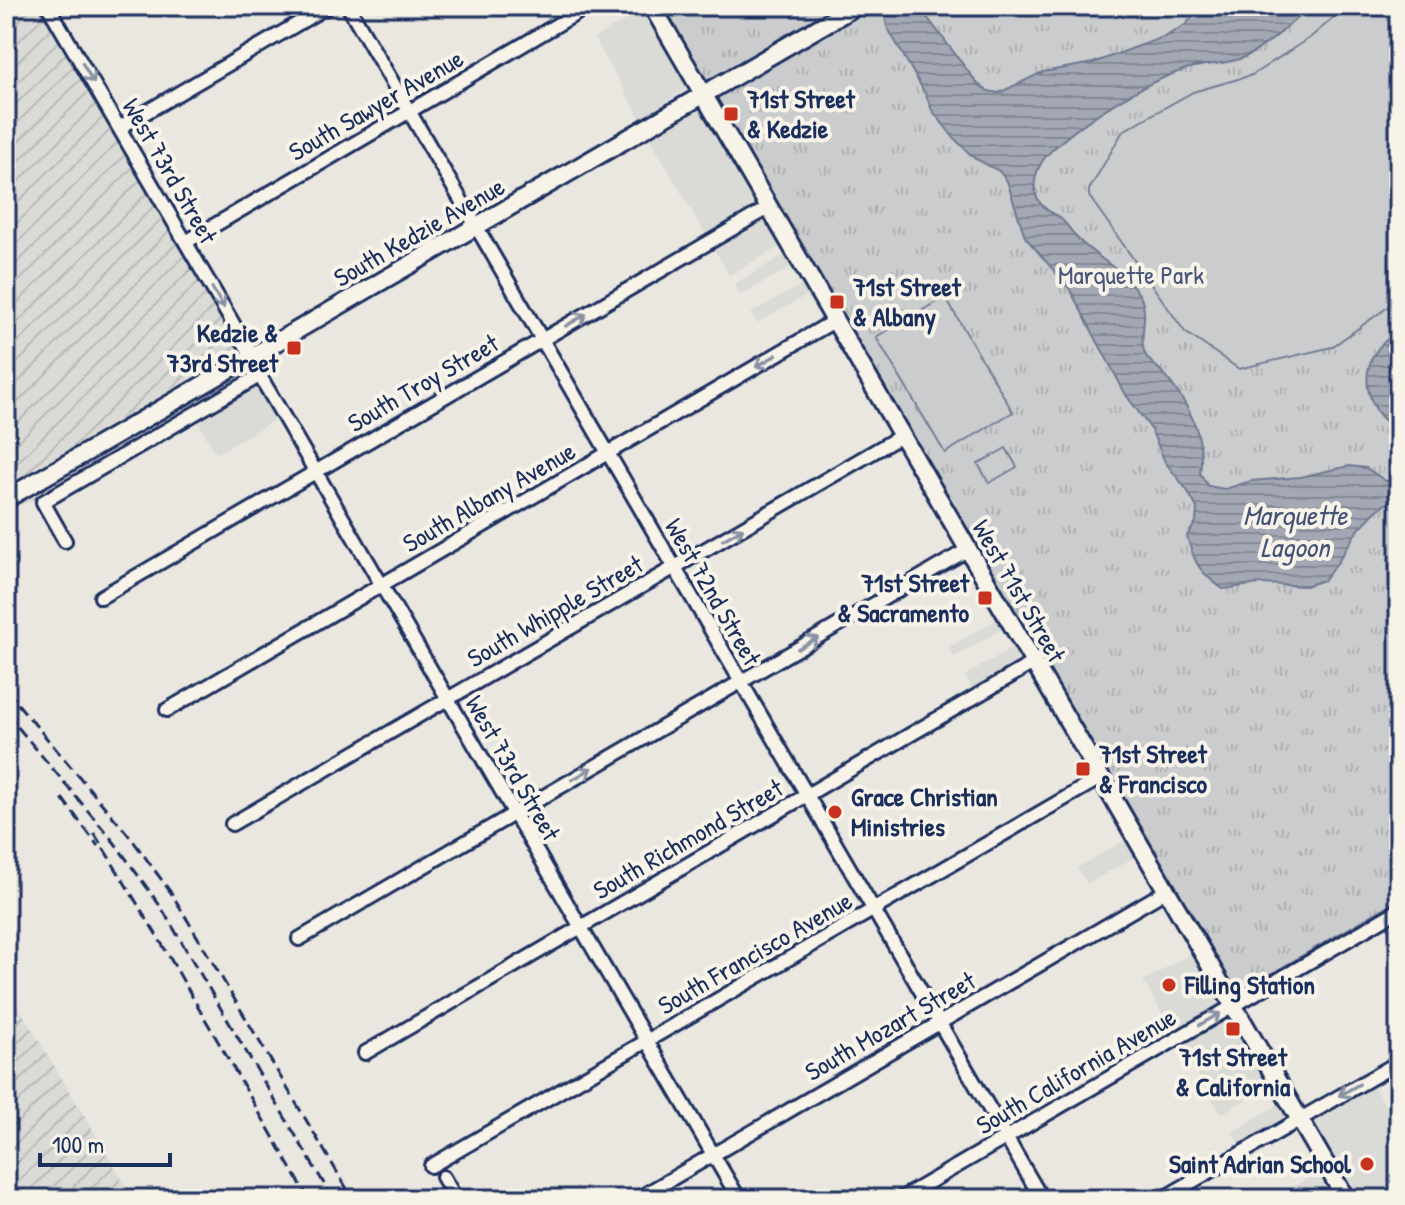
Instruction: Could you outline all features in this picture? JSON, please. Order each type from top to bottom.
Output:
[{"type":"main road","name":"West 71st Street","points":[[652,6],[1346,1199]]},
{"type":"main road","name":"South Kedzie Avenue","points":[[6,499],[856,6]]},
{"type":"street","points":[[51,10],[67,6]]},
{"type":"street","points":[[119,128],[328,6]]},
{"type":"street","name":"West 72nd Street","points":[[348,6],[1042,1199]]},
{"type":"street","name":"South Sawyer Avenue","points":[[186,242],[589,6]]},
{"type":"street","name":"West 73rd Street","points":[[51,10],[186,242],[259,376],[739,1199]]},
{"type":"street","name":"South Troy Street","points":[[101,597],[768,208]]},
{"type":"street","name":"South Albany Avenue","points":[[167,710],[834,321]]},
{"type":"street","points":[[65,541],[43,502],[259,376]]},
{"type":"street","name":"South Whipple Street","points":[[232,824],[901,436]]},
{"type":"street","points":[[299,939],[967,550]]},
{"type":"street","name":"South Richmond Street","points":[[365,1053],[1033,663]]},
{"type":"street","name":"South Francisco Avenue","points":[[431,1166],[1100,778]]},
{"type":"street","name":"South Mozart Street","points":[[637,1199],[1166,891]]},
{"type":"street","name":"South California Avenue","points":[[900,1199],[1399,910]]},
{"type":"street","points":[[1162,1199],[1399,1062]]},
{"type":"street","points":[[443,1177],[456,1199]]},
{"type":"shaded area","points":[[6,6],[44,6],[243,347],[22,477],[35,499],[6,512]]},
{"type":"shaded area","points":[[643,10],[688,88],[641,119],[594,38]]},
{"type":"shaded area","points":[[701,108],[758,208],[707,237],[648,135]]},
{"type":"shaded area","points":[[765,217],[781,246],[729,275],[713,247]]},
{"type":"shaded area","points":[[786,254],[793,266],[741,295],[734,284]]},
{"type":"shaded area","points":[[803,284],[809,294],[757,323],[751,313]]},
{"type":"shaded area","points":[[256,383],[276,419],[216,454],[196,418]]},
{"type":"shaded area","points":[[998,619],[1004,628],[954,657],[949,647]]},
{"type":"shaded area","points":[[1014,646],[1023,662],[974,691],[965,676]]},
{"type":"shaded area","points":[[1127,839],[1137,856],[1087,884],[1077,868]]},
{"type":"shaded area","points":[[1192,953],[1221,1003],[1173,1032],[1143,981]]},
{"type":"shaded area","points":[[6,986],[109,1157],[133,1199],[6,1199]]},
{"type":"shaded area","points":[[1227,1015],[1270,1085],[1221,1114],[1179,1043]]},
{"type":"shaded area","name":"Saint Adrian School","points":[[1373,1084],[1399,1130],[1399,1199],[1356,1199],[1310,1120]]},
{"type":"shaded area","points":[[1281,1103],[1289,1117],[1240,1146],[1232,1132]]},
{"type":"shaded area","points":[[1320,1171],[1336,1199],[1272,1199]]},
{"type":"green space","name":"Marquette Park","points":[[662,6],[1399,6],[1399,899],[1245,989],[1233,985]]},
{"type":"green space","points":[[1347,6],[1399,6],[1399,299],[1332,347],[1239,369],[1185,332],[1089,196],[1089,190],[1123,131],[1193,92],[1252,75],[1311,37]]},
{"type":"green space","points":[[945,297],[1013,412],[945,453],[876,337]]},
{"type":"green space","points":[[1006,448],[1017,467],[989,483],[978,464]]},
{"type":"water","name":"Marquette Lagoon","points":[[883,6],[920,8],[978,84],[988,91],[999,93],[1043,72],[1093,63],[1166,36],[1185,25],[1203,6],[1312,6],[1255,52],[1231,61],[1169,75],[1097,114],[1046,156],[1035,178],[1035,186],[1039,201],[1045,208],[1063,220],[1080,241],[1121,274],[1141,298],[1144,350],[1148,359],[1178,393],[1192,417],[1200,444],[1200,473],[1208,486],[1225,489],[1251,481],[1300,477],[1349,466],[1366,468],[1386,481],[1399,478],[1399,495],[1376,511],[1357,531],[1324,580],[1305,586],[1259,584],[1223,589],[1203,572],[1195,560],[1187,536],[1196,522],[1197,508],[1187,490],[1165,462],[1151,429],[1126,395],[1069,288],[1025,237],[1007,181],[999,171],[974,158],[932,110],[887,27]]},
{"type":"water","points":[[1399,328],[1399,428],[1383,418],[1372,402],[1368,372],[1375,353]]},
{"type":"railway","points":[[6,690],[131,838],[172,894],[353,1199]]},
{"type":"railway","points":[[6,713],[114,842],[161,907],[333,1199]]},
{"type":"railway","points":[[62,798],[98,846]]},
{"type":"railway","points":[[94,833],[309,1199]]},
{"type":"place","name":"71st Street & Kedzie","points":[[731,114]]},
{"type":"place","name":"71st Street & Albany","points":[[837,302]]},
{"type":"place","name":"Kedzie & 73rd Street","points":[[294,348]]},
{"type":"place","name":"71st Street & Sacramento","points":[[985,598]]},
{"type":"place","name":"71st Street & Francisco","points":[[1083,769]]},
{"type":"place","name":"Grace Christian Ministries","points":[[835,812]]},
{"type":"place","name":"Filling Station","points":[[1169,985]]},
{"type":"place","name":"71st Street & California","points":[[1233,1029]]},
{"type":"place","name":"Saint Adrian School","points":[[1367,1164]]}]
